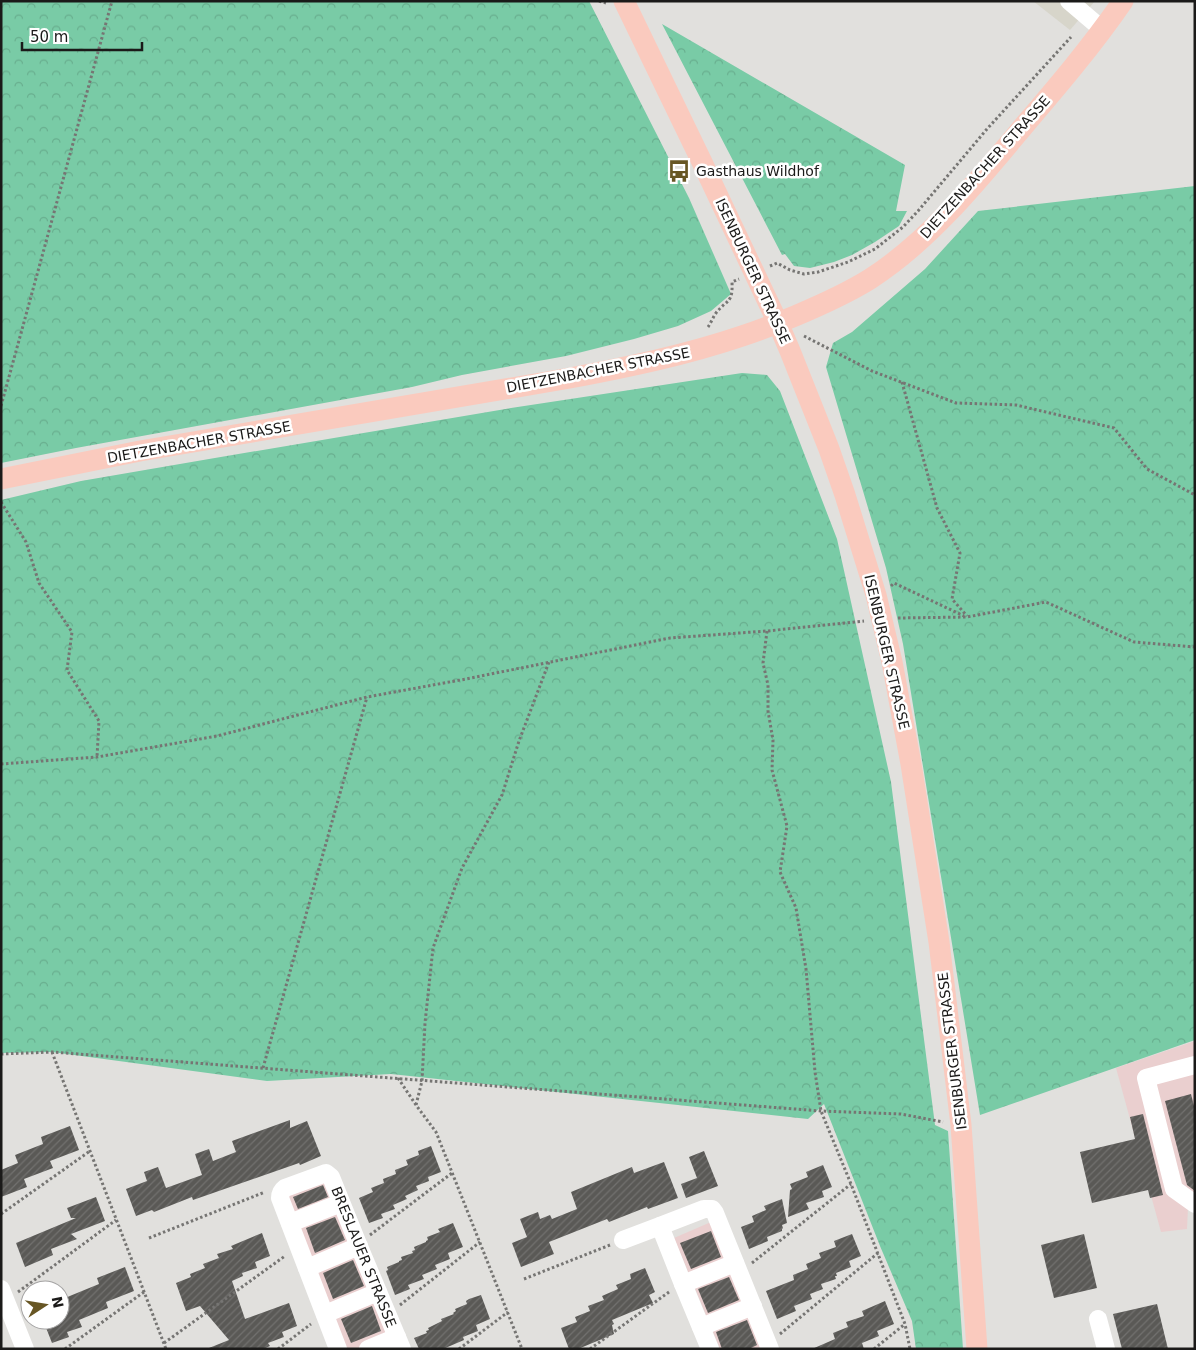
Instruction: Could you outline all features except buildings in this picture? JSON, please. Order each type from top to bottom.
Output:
[{"type":"main road","name":"ISENBURGER STRASSE","points":[[624,1],[778,323],[829,448],[876,595],[892,662],[911,764],[935,914],[961,1125],[977,1349]]},
{"type":"main road","name":"DIETZENBACHER STRASSE","points":[[1,478],[140,451],[627,367],[690,352],[778,323],[848,292],[869,280],[908,251],[940,220],[987,168],[1096,24],[1123,1]]},
{"type":"street","points":[[1069,1],[1096,24]]},
{"type":"street","points":[[1195,1065],[1146,1078],[1174,1189],[1195,1204]]},
{"type":"street","name":"BRESLAUER STRASSE","points":[[282,1190],[326,1174],[331,1177],[400,1343]]},
{"type":"street","points":[[282,1190],[280,1198],[338,1349]]},
{"type":"street","points":[[290,1224],[342,1203]]},
{"type":"street","points":[[623,1240],[704,1208],[712,1210],[715,1213],[769,1346]]},
{"type":"street","points":[[660,1226],[710,1349]]},
{"type":"street","points":[[307,1268],[359,1245]]},
{"type":"street","points":[[683,1284],[738,1268]]},
{"type":"street","points":[[3,1292],[8,1325],[25,1349]]},
{"type":"street","points":[[325,1314],[378,1292]]},
{"type":"street","points":[[702,1327],[753,1306]]},
{"type":"street","points":[[1098,1319],[1106,1349]]},
{"type":"street","points":[[368,1349],[400,1343]]},
{"type":"path","points":[[1,406],[112,1]]},
{"type":"path","points":[[690,352],[715,314],[730,300],[732,282],[776,264],[804,274],[818,272],[848,262],[875,249],[903,228],[987,129],[1096,24]]},
{"type":"path","points":[[803,336],[872,371],[956,403],[1016,405],[1114,428],[1147,469],[1195,494]]},
{"type":"path","points":[[902,382],[937,508],[960,553],[952,599],[967,617]]},
{"type":"path","points":[[1,502],[26,542],[40,583],[72,632],[67,670],[99,721],[97,757]]},
{"type":"path","points":[[876,595],[894,583],[967,617]]},
{"type":"path","points":[[1,764],[97,757],[217,736],[367,697],[670,638],[767,631],[882,619],[967,617],[1046,602],[1134,642],[1195,647]]},
{"type":"path","points":[[767,631],[763,663],[768,686],[768,711],[773,740],[772,770],[787,826],[780,872],[796,908],[806,969],[815,1072],[821,1111],[905,1324],[910,1349]]},
{"type":"path","points":[[416,1105],[422,1081],[425,1022],[433,948],[462,868],[502,795],[519,741],[550,662]]},
{"type":"path","points":[[263,1068],[367,697]]},
{"type":"path","points":[[1,1054],[52,1052],[821,1111],[900,1114],[961,1125]]},
{"type":"path","points":[[52,1052],[166,1349]]},
{"type":"path","points":[[398,1078],[436,1132],[522,1349]]},
{"type":"path","points":[[1,1214],[90,1151]]},
{"type":"path","points":[[359,1245],[452,1173]]},
{"type":"path","points":[[738,1268],[851,1184]]},
{"type":"path","points":[[149,1238],[265,1192],[282,1190]]},
{"type":"path","points":[[3,1292],[116,1220]]},
{"type":"path","points":[[524,1279],[623,1240]]},
{"type":"path","points":[[388,1315],[480,1242]]},
{"type":"path","points":[[164,1343],[279,1260],[299,1248]]},
{"type":"path","points":[[769,1346],[878,1253]]},
{"type":"path","points":[[590,1349],[662,1296],[683,1284]]},
{"type":"path","points":[[65,1349],[144,1292]]},
{"type":"path","points":[[459,1349],[508,1312]]},
{"type":"path","points":[[278,1349],[325,1314]]},
{"type":"path","points":[[874,1349],[905,1324]]},
{"type":"shaded area","points":[[1033,1],[1095,1],[1070,30]]},
{"type":"shaded area","points":[[1195,1041],[1195,1193],[1188,1208],[1187,1229],[1161,1232],[1116,1068]]},
{"type":"shaded area","points":[[325,1178],[393,1349],[347,1349],[285,1194]]},
{"type":"shaded area","points":[[711,1222],[763,1349],[720,1349],[674,1238]]},
{"type":"green space","points":[[1,1],[589,1],[689,198],[731,294],[711,311],[678,326],[566,356],[462,375],[412,387],[1,463]]},
{"type":"green space","points":[[662,24],[905,165],[896,211],[907,211],[899,226],[852,255],[834,262],[810,268],[794,266],[785,254],[782,255]]},
{"type":"green space","points":[[1195,186],[1195,1040],[980,1115],[903,644],[886,568],[826,367],[833,343],[852,332],[925,269],[978,211]]},
{"type":"green space","points":[[742,373],[767,375],[780,391],[837,539],[891,782],[935,1125],[948,1131],[963,1349],[916,1349],[912,1321],[824,1104],[808,1119],[391,1074],[267,1081],[52,1052],[1,1053],[1,500],[81,481],[209,459],[511,408]]},
{"type":"place","name":"Gasthaus Wildhof","points":[[679,171]]}]
